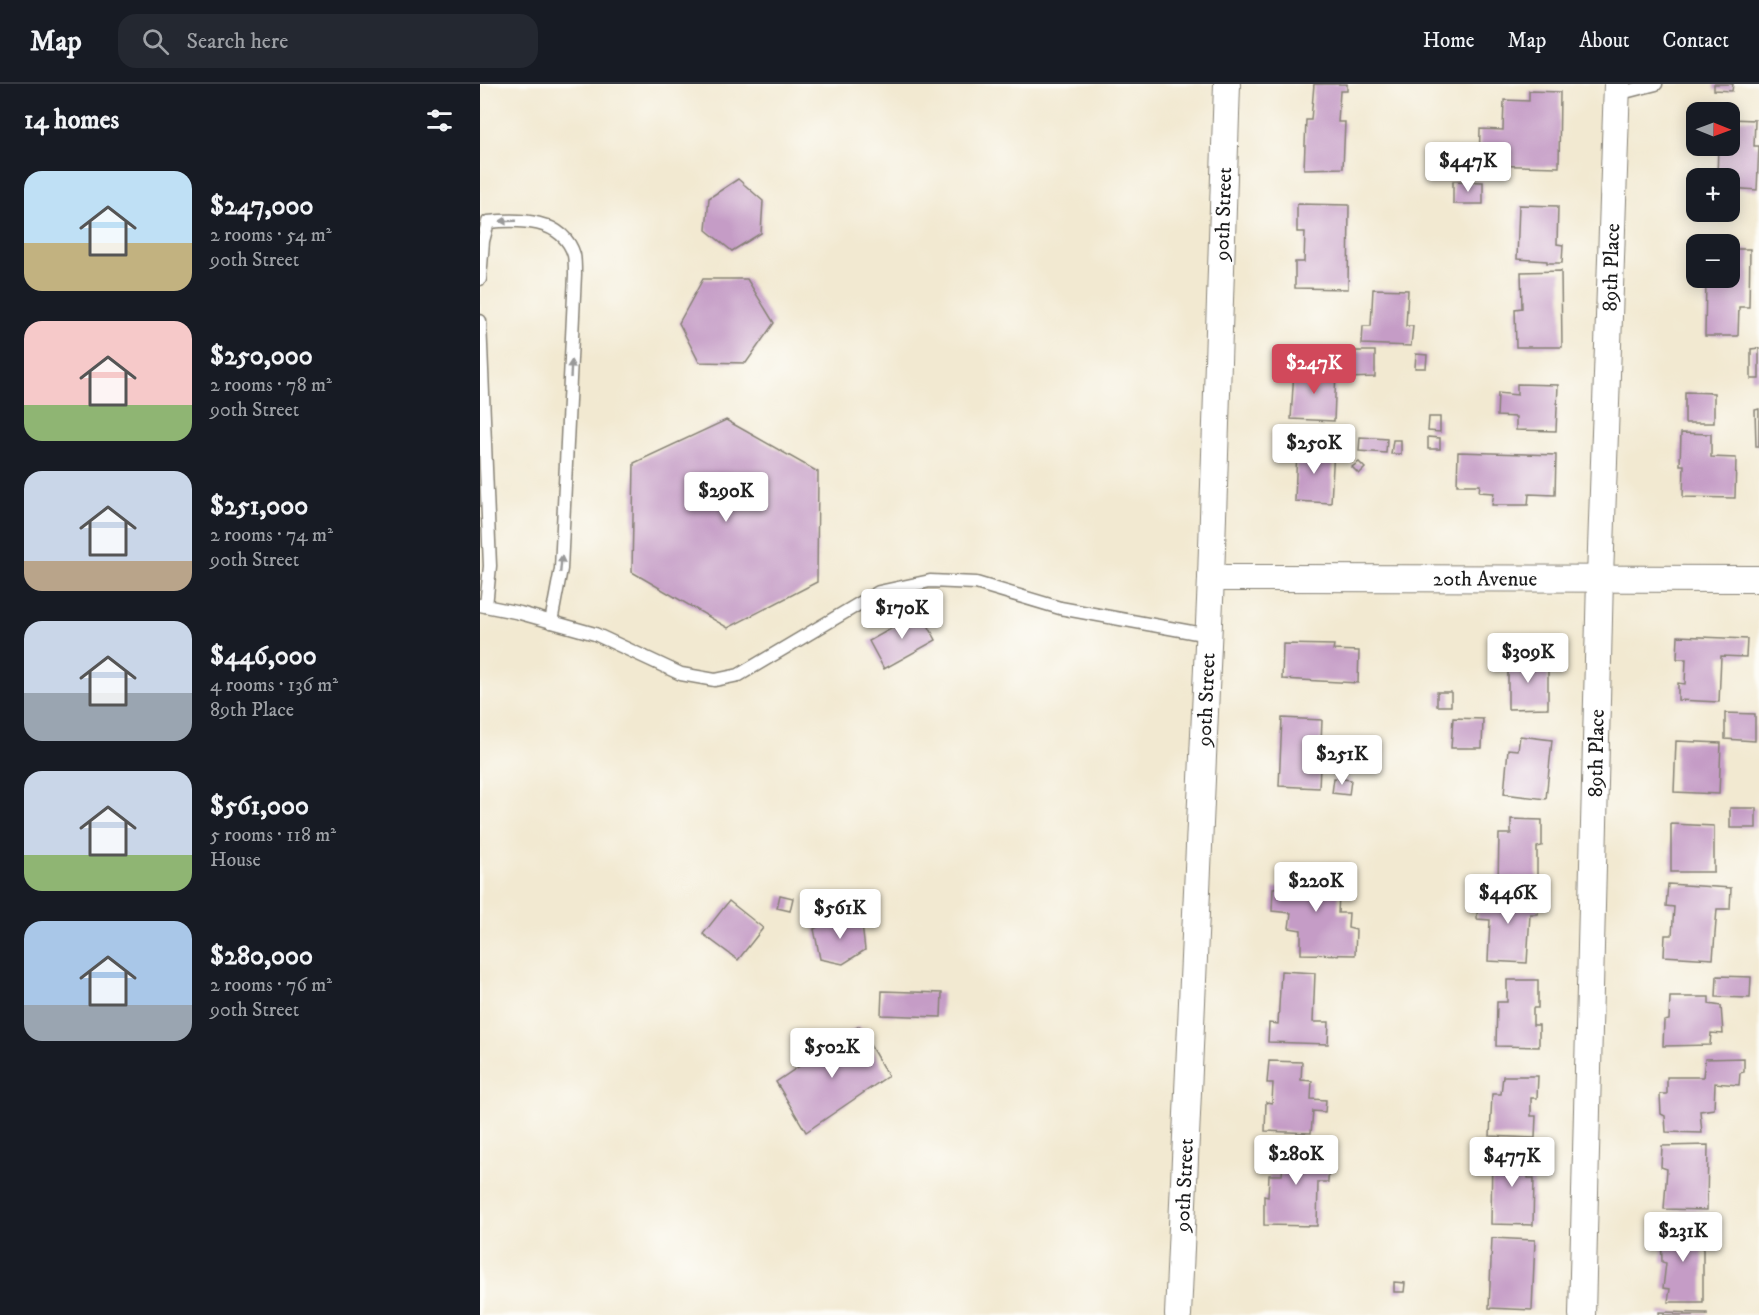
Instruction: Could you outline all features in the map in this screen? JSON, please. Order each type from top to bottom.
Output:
[{"type":"street","name":"90th Street","points":[[1178,1315],[1211,578],[1227,84]]},
{"type":"street","name":"89th Place","points":[[1582,1315],[1600,578],[1617,89]]},
{"type":"street","name":"20th Avenue","points":[[1211,578],[1759,579]]},
{"type":"lane","points":[[1617,89],[1656,84]]},
{"type":"lane","points":[[480,279],[483,241],[488,222],[513,220],[544,224],[564,237],[574,254],[575,274],[561,569],[551,622]]},
{"type":"lane","points":[[480,321],[490,566],[483,606],[595,634],[681,674],[715,680],[739,675],[879,592],[930,581],[976,583],[1060,608],[1208,635]]},
{"type":"building","points":[[1314,84],[1347,84],[1347,91],[1340,91],[1338,122],[1345,122],[1343,168],[1304,169],[1306,120],[1311,120]]},
{"type":"building","points":[[1714,84],[1733,84],[1732,91],[1714,90]]},
{"type":"building","points":[[1529,91],[1560,92],[1559,167],[1479,165],[1480,129],[1503,130],[1504,100],[1529,101]]},
{"type":"building","points":[[1740,119],[1755,120],[1754,146],[1759,146],[1757,190],[1740,189],[1740,168],[1717,168],[1718,156],[1740,156]]},
{"type":"building","points":[[738,179],[763,201],[761,233],[732,251],[706,230],[709,198]]},
{"type":"building","points":[[1453,181],[1483,182],[1483,204],[1453,204]]},
{"type":"building","points":[[1297,204],[1349,205],[1348,289],[1295,288],[1295,262],[1304,262],[1305,232],[1297,232]]},
{"type":"building","points":[[1519,205],[1558,206],[1557,244],[1563,245],[1562,263],[1517,259]]},
{"type":"building","points":[[1740,249],[1750,249],[1749,307],[1739,307],[1738,336],[1705,336],[1706,288],[1740,288]]},
{"type":"building","points":[[1561,271],[1562,347],[1516,347],[1515,309],[1522,308],[1521,272]]},
{"type":"building","points":[[703,279],[747,279],[774,323],[746,363],[699,362],[679,323]]},
{"type":"building","points":[[1373,289],[1408,290],[1406,326],[1413,326],[1411,346],[1362,344],[1363,326],[1371,326]]},
{"type":"building","points":[[1759,348],[1759,379],[1751,379],[1751,349]]},
{"type":"building","points":[[1346,351],[1375,351],[1375,377],[1346,378]]},
{"type":"building","points":[[1416,354],[1427,355],[1426,368],[1415,368]]},
{"type":"building","points":[[1294,370],[1336,371],[1334,421],[1291,419]]},
{"type":"building","points":[[1517,384],[1558,385],[1556,431],[1516,430],[1516,417],[1497,416],[1498,393],[1517,395]]},
{"type":"building","points":[[1685,392],[1714,393],[1714,423],[1685,423]]},
{"type":"building","points":[[1759,409],[1759,446],[1756,446],[1755,410]]},
{"type":"building","points":[[1429,417],[1440,417],[1440,432],[1428,431]]},
{"type":"building","points":[[726,420],[818,472],[817,582],[728,628],[632,572],[634,463]]},
{"type":"building","points":[[1681,433],[1711,434],[1711,457],[1736,458],[1735,498],[1683,497],[1684,465],[1680,465]]},
{"type":"building","points":[[1360,437],[1387,439],[1386,453],[1359,451]]},
{"type":"building","points":[[1428,437],[1440,438],[1440,449],[1428,449]]},
{"type":"building","points":[[1393,440],[1401,440],[1401,454],[1391,454]]},
{"type":"building","points":[[1297,447],[1334,448],[1331,503],[1295,501]]},
{"type":"building","points":[[1458,452],[1556,455],[1555,495],[1529,494],[1528,505],[1492,505],[1494,493],[1479,492],[1480,485],[1457,485]]},
{"type":"building","points":[[1359,462],[1365,468],[1359,474],[1352,467]]},
{"type":"building","points":[[921,612],[936,640],[884,669],[869,641]]},
{"type":"building","points":[[1678,636],[1747,639],[1746,657],[1721,656],[1719,702],[1678,700],[1678,683],[1685,684],[1686,659],[1677,659]]},
{"type":"building","points":[[1283,644],[1334,645],[1333,650],[1359,651],[1358,683],[1282,679]]},
{"type":"building","points":[[1508,659],[1548,659],[1548,708],[1508,709]]},
{"type":"building","points":[[1437,692],[1451,692],[1451,706],[1437,706]]},
{"type":"building","points":[[1725,713],[1755,714],[1755,741],[1725,739]]},
{"type":"building","points":[[1282,718],[1322,720],[1319,788],[1279,786]]},
{"type":"building","points":[[1453,718],[1483,719],[1482,748],[1451,748]]},
{"type":"building","points":[[1520,736],[1552,740],[1546,799],[1504,794],[1508,749],[1518,750]]},
{"type":"building","points":[[1676,741],[1721,743],[1719,794],[1674,792]]},
{"type":"building","points":[[1334,778],[1351,780],[1349,795],[1332,793]]},
{"type":"building","points":[[1730,808],[1756,808],[1756,828],[1730,828]]},
{"type":"building","points":[[1511,819],[1542,820],[1542,846],[1537,847],[1537,883],[1498,883],[1499,834],[1511,834]]},
{"type":"building","points":[[1671,824],[1714,826],[1714,872],[1671,872]]},
{"type":"building","points":[[1284,873],[1340,875],[1338,913],[1349,913],[1348,928],[1356,930],[1355,955],[1301,954],[1301,930],[1289,928],[1291,913],[1272,911],[1273,888],[1284,887]]},
{"type":"building","points":[[1668,884],[1731,888],[1730,909],[1717,909],[1713,959],[1664,956],[1665,935],[1672,935],[1674,907],[1666,906]]},
{"type":"building","points":[[1478,893],[1539,896],[1538,914],[1530,914],[1527,963],[1488,961],[1490,920],[1477,919]]},
{"type":"building","points":[[780,895],[793,898],[790,911],[777,908]]},
{"type":"building","points":[[729,901],[763,928],[738,960],[703,934]]},
{"type":"building","points":[[837,916],[862,925],[865,950],[843,964],[820,959],[814,929]]},
{"type":"building","points":[[1281,971],[1315,973],[1313,1022],[1329,1022],[1328,1044],[1268,1042],[1269,1023],[1278,1024]]},
{"type":"building","points":[[1717,976],[1751,977],[1750,998],[1716,997]]},
{"type":"building","points":[[1507,980],[1538,980],[1538,1008],[1533,1008],[1533,1025],[1539,1025],[1539,1047],[1496,1046],[1497,1002],[1507,1002]]},
{"type":"building","points":[[882,991],[942,993],[941,1017],[881,1015]]},
{"type":"building","points":[[1670,997],[1709,997],[1709,1004],[1721,1006],[1723,1034],[1711,1033],[1710,1045],[1663,1046],[1664,1021],[1669,1020]]},
{"type":"building","points":[[859,1026],[888,1076],[806,1132],[776,1082]]},
{"type":"building","points":[[1744,1058],[1744,1072],[1740,1073],[1739,1085],[1715,1083],[1714,1109],[1700,1111],[1702,1133],[1666,1132],[1665,1116],[1661,1114],[1660,1094],[1667,1094],[1667,1077],[1703,1077],[1705,1059]]},
{"type":"building","points":[[1269,1061],[1302,1062],[1301,1080],[1312,1081],[1311,1099],[1326,1100],[1325,1112],[1313,1111],[1311,1133],[1265,1131],[1266,1102],[1272,1103],[1273,1083],[1267,1083]]},
{"type":"building","points":[[1503,1076],[1538,1076],[1537,1098],[1531,1098],[1531,1116],[1536,1116],[1535,1138],[1490,1136],[1492,1094],[1501,1094]]},
{"type":"building","points":[[1708,1145],[1707,1210],[1664,1209],[1667,1169],[1661,1167],[1662,1146]]},
{"type":"building","points":[[1270,1147],[1329,1148],[1328,1182],[1318,1182],[1317,1226],[1264,1225],[1264,1196],[1268,1197],[1269,1175],[1282,1175],[1283,1164],[1269,1162]]},
{"type":"building","points":[[1492,1149],[1529,1150],[1528,1178],[1534,1178],[1533,1225],[1491,1224]]},
{"type":"building","points":[[1661,1226],[1703,1227],[1703,1302],[1668,1302],[1670,1289],[1663,1288],[1666,1263],[1662,1262]]},
{"type":"building","points":[[1492,1238],[1535,1240],[1532,1310],[1489,1308]]},
{"type":"building","points":[[1394,1282],[1405,1283],[1404,1292],[1394,1292]]},
{"type":"building","points":[[1659,1312],[1707,1313],[1707,1315],[1659,1315]]}]
